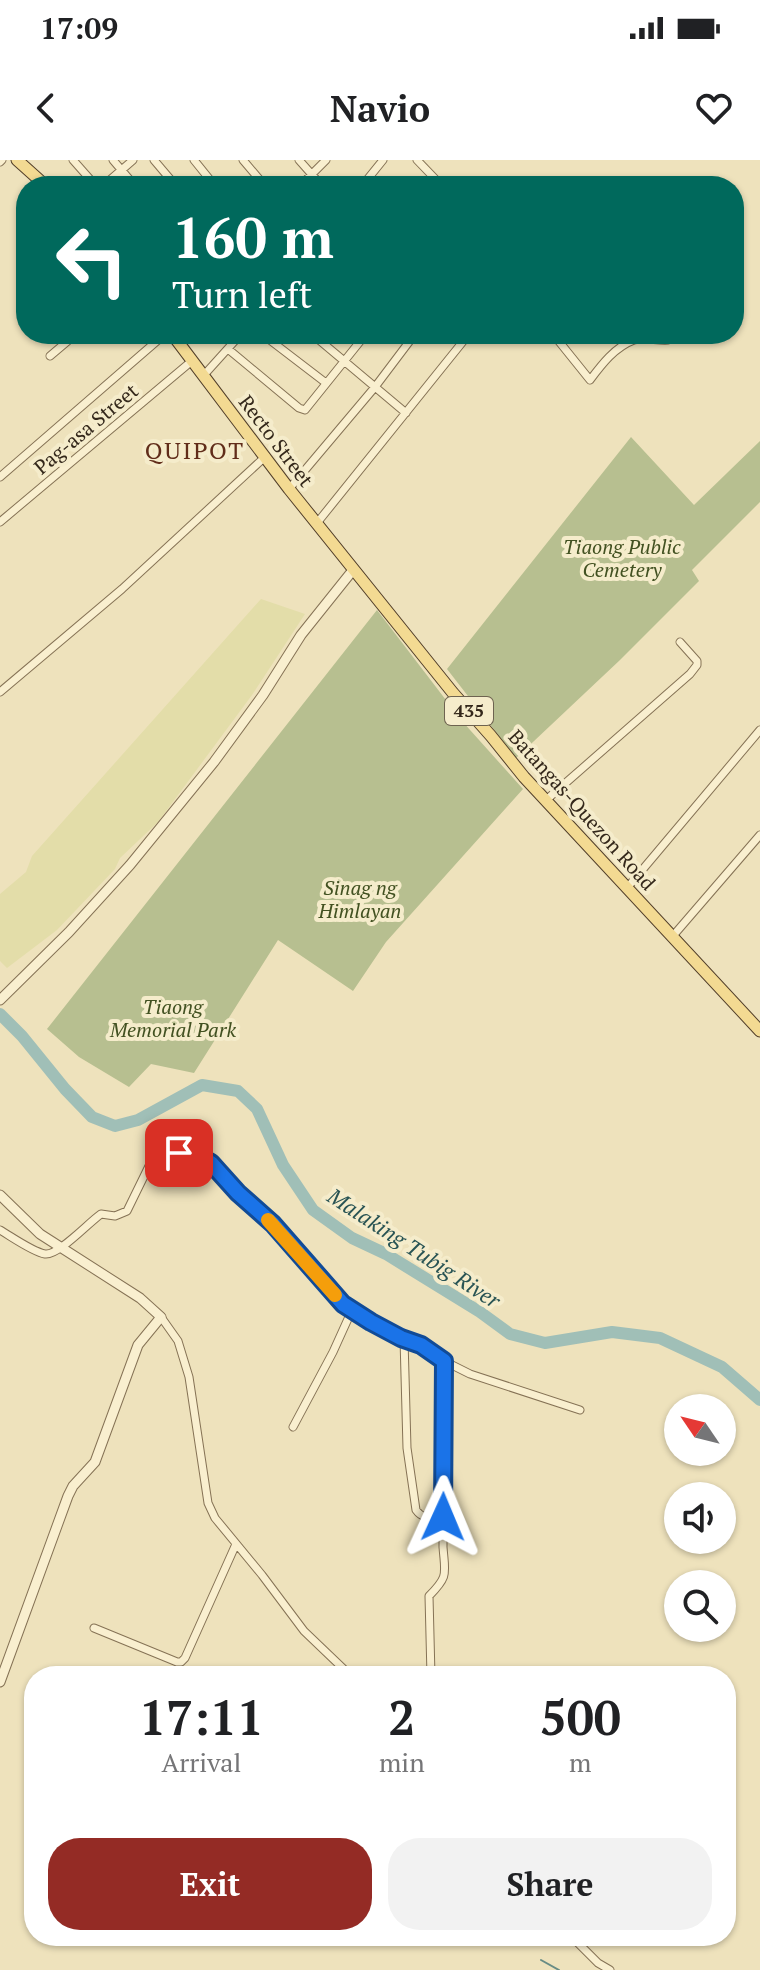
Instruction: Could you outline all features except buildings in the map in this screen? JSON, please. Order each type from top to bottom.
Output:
[{"type":"main road","points":[[17,160],[35,176]]},
{"type":"main road","name":"Recto Street","points":[[180,344],[353,570]]},
{"type":"main road","name":"Batangas-Quezon Road","points":[[353,570],[545,802],[760,1031]]},
{"type":"street","points":[[73,160],[87,176]]},
{"type":"street","points":[[113,160],[127,176]]},
{"type":"street","points":[[115,176],[133,160]]},
{"type":"street","points":[[154,160],[168,176]]},
{"type":"street","points":[[194,160],[207,176]]},
{"type":"street","points":[[243,160],[257,176]]},
{"type":"street","points":[[299,160],[312,175],[326,160]]},
{"type":"street","points":[[417,160],[432,176]]},
{"type":"street","points":[[50,356],[64,344]]},
{"type":"street","points":[[0,477],[153,344]]},
{"type":"street","points":[[204,375],[232,344]]},
{"type":"street","points":[[275,344],[326,383]]},
{"type":"street","points":[[324,344],[406,413]]},
{"type":"street","points":[[228,349],[305,410],[356,344]]},
{"type":"street","points":[[289,489],[407,344]]},
{"type":"street","points":[[317,523],[461,344]]},
{"type":"street","points":[[561,344],[590,380],[614,352],[627,344]]},
{"type":"street","name":"Pag-asa Street","points":[[0,522],[193,360]]},
{"type":"street","points":[[0,692],[122,589],[266,456]]},
{"type":"street","points":[[0,1000],[69,932],[140,854],[214,762],[263,695],[301,635],[353,570]]},
{"type":"street","points":[[545,802],[690,674],[697,661],[680,642]]},
{"type":"street","points":[[627,888],[760,730]]},
{"type":"street","points":[[672,937],[760,835]]},
{"type":"street","points":[[0,1230],[44,1254],[53,1253],[62,1249],[101,1214],[115,1216],[127,1211],[149,1166],[160,1157],[179,1153],[197,1155],[211,1163],[238,1193],[273,1224],[343,1304],[352,1310],[470,1374],[580,1410]]},
{"type":"street","points":[[0,1195],[40,1234],[140,1298],[161,1317],[178,1341],[189,1377],[208,1503],[215,1518],[304,1631],[341,1666]]},
{"type":"street","points":[[293,1427],[352,1310]]},
{"type":"street","points":[[0,1682],[68,1496],[95,1462],[138,1345],[161,1317]]},
{"type":"street","points":[[404,1339],[407,1448],[416,1510],[424,1518],[443,1517]]},
{"type":"street","points":[[431,1666],[429,1596],[442,1583],[445,1575],[444,1361]]},
{"type":"street","points":[[94,1628],[181,1662],[236,1544]]},
{"type":"street","points":[[581,1946],[610,1970]]},
{"type":"shaded area","points":[[261,599],[305,614],[252,695],[158,822],[120,858],[115,869],[57,930],[7,968],[0,961],[0,894],[26,872],[32,856]]},
{"type":"green space","name":"Tiaong Public Cemetery","points":[[631,437],[694,505],[760,441],[760,502],[692,570],[699,581],[516,758],[447,669]]},
{"type":"green space","points":[[377,610],[462,721],[523,789],[386,942],[353,991],[278,940],[194,1073],[151,1064],[129,1087],[79,1057],[47,1029]]},
{"type":"waterway","name":"Malaking Tubig River","points":[[0,1014],[92,1117],[115,1126],[138,1120],[202,1085],[238,1091],[257,1109],[283,1165],[313,1210],[352,1238],[386,1254],[510,1334],[545,1343],[612,1332],[660,1338],[722,1367],[760,1400]]},
{"type":"waterway","points":[[541,1960],[559,1970]]},
{"type":"slow traffic","points":[[268,1220],[335,1295]]},
{"type":"district","name":"QUIPOT","points":[[195,451]]},
{"type":"route","points":[[179,1153],[197,1155],[211,1163],[238,1193],[273,1224],[343,1304],[401,1338],[421,1345],[444,1361],[443,1517]]},
{"type":"park label","name":"Sinag ng Himlayan","points":[[360,900]]},
{"type":"park label","name":"Tiaong Memorial Park","points":[[173,1018]]}]
